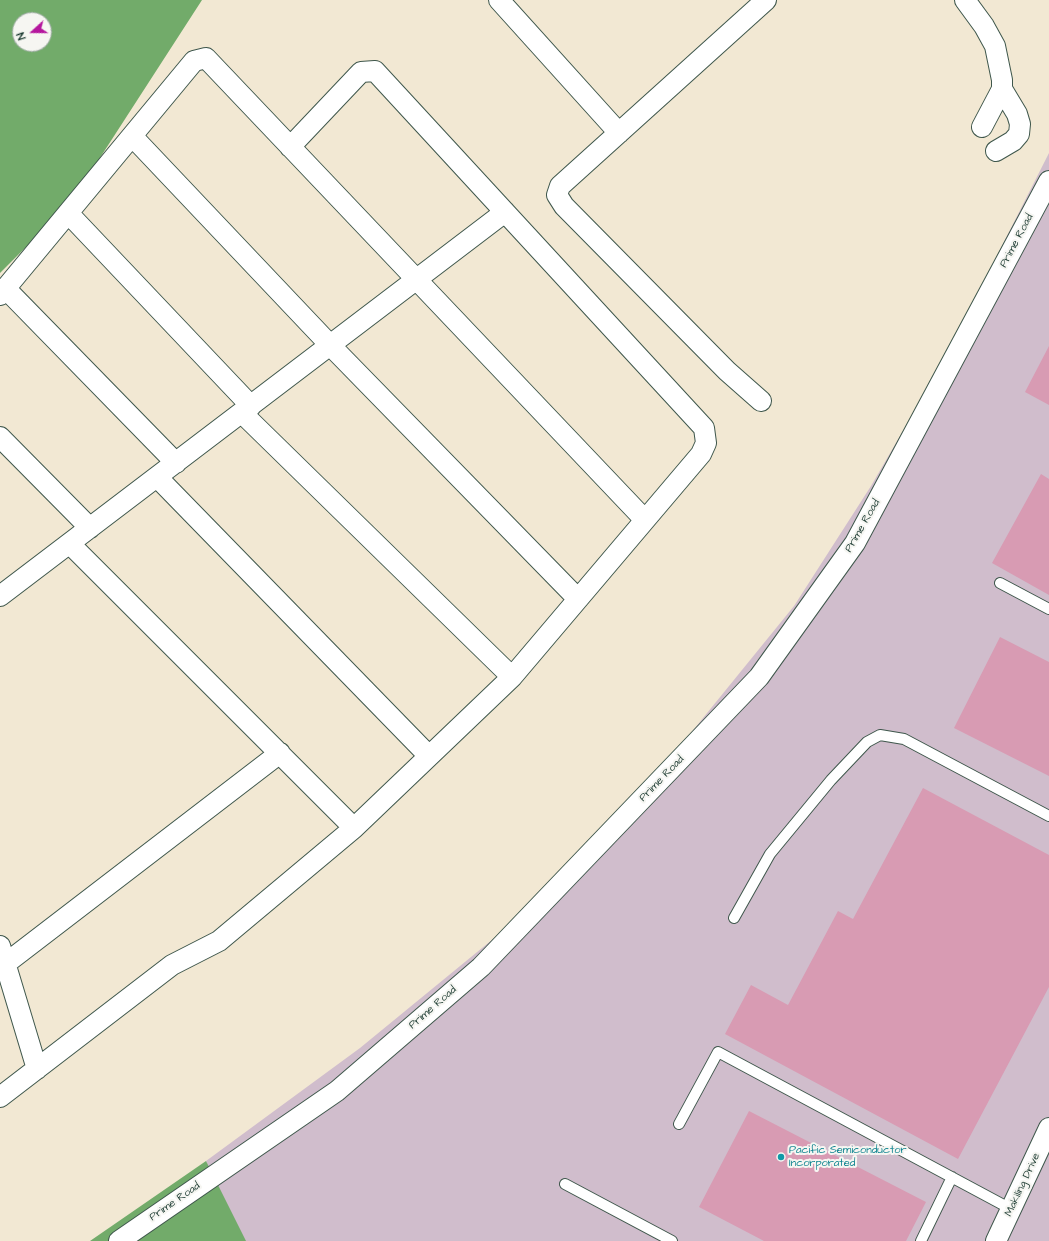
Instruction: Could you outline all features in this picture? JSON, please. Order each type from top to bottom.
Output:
[{"type":"street","points":[[499,0],[619,133]]},
{"type":"street","points":[[761,401],[727,371],[564,206],[557,195],[560,186],[766,0]]},
{"type":"street","points":[[965,0],[984,26],[995,46],[1001,68],[1002,89],[1017,114],[1020,124],[1018,134],[1013,141],[996,151]]},
{"type":"street","points":[[176,463],[3,291],[194,61],[206,58],[645,520]]},
{"type":"street","points":[[0,1097],[172,965],[219,941],[354,828],[512,677],[701,454],[706,443],[704,428],[374,71],[361,72],[290,147]]},
{"type":"street","points":[[982,127],[1002,89]]},
{"type":"street","points":[[132,136],[330,345],[578,599]]},
{"type":"street","name":"Prime Road","points":[[119,1241],[336,1091],[481,967],[759,677],[854,543],[1049,181]]},
{"type":"street","points":[[3,588],[70,544],[505,212]]},
{"type":"street","points":[[68,213],[246,409],[512,677]]},
{"type":"street","points":[[0,437],[90,528]]},
{"type":"street","points":[[158,477],[429,756]]},
{"type":"street","points":[[70,544],[354,828]]},
{"type":"street","points":[[37,1069],[3,955],[280,754]]},
{"type":"street","name":"Makiling Drive","points":[[996,1241],[1049,1128]]},
{"type":"lane","points":[[1000,582],[1049,609]]},
{"type":"lane","points":[[734,918],[770,854],[831,780],[867,742],[880,736],[904,739],[1049,816]]},
{"type":"lane","points":[[679,1124],[718,1052],[1011,1208]]},
{"type":"lane","points":[[921,1241],[952,1177]]},
{"type":"lane","points":[[565,1184],[672,1241]]},
{"type":"shaded area","points":[[1049,153],[1049,1241],[233,1241],[206,1161],[360,1048],[554,889],[677,750],[794,606],[871,486],[944,360]]},
{"type":"green space","points":[[0,0],[202,0],[72,201],[0,273]]},
{"type":"green space","points":[[206,1161],[246,1241],[90,1241]]},
{"type":"building","points":[[1049,346],[1049,405],[1025,392]]},
{"type":"building","points":[[1041,474],[1049,479],[1049,595],[992,563]]},
{"type":"building","points":[[1000,637],[1049,662],[1049,776],[954,728]]},
{"type":"building","points":[[923,788],[1049,855],[1049,987],[958,1159],[725,1034],[751,985],[788,1005],[838,911],[853,919]]},
{"type":"building","name":"Pacific Semiconductor Incorporated","points":[[749,1111],[926,1202],[906,1241],[764,1241],[699,1207]]},
{"type":"place","name":"Pacific Semiconductor Incorporated","points":[[781,1157]]}]
